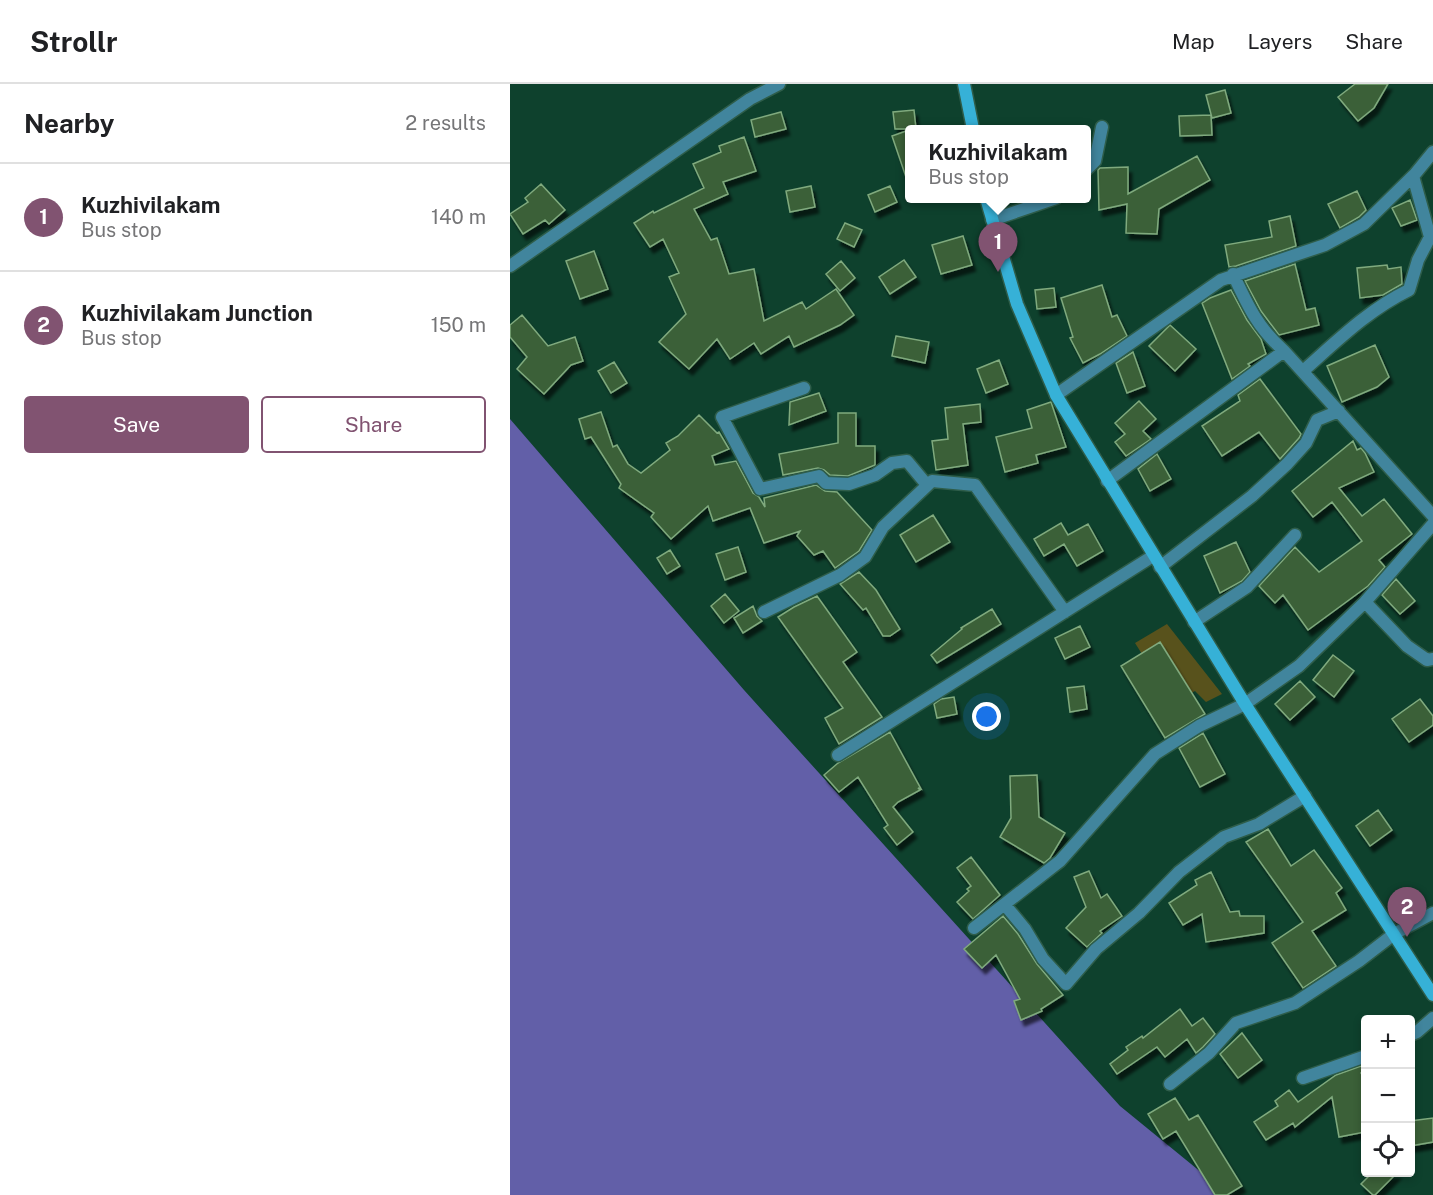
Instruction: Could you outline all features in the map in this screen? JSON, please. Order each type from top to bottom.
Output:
[{"type":"main road","points":[[964,84],[972,125]]},
{"type":"main road","points":[[987,203],[1017,304],[1056,395],[1245,704],[1433,995]]},
{"type":"street","points":[[510,266],[750,99],[779,84]]},
{"type":"street","points":[[1091,165],[1095,161],[1102,127]]},
{"type":"street","points":[[1056,395],[1199,294],[1233,274],[1325,245],[1365,224],[1413,176],[1433,152]]},
{"type":"street","points":[[1303,371],[1361,319],[1387,300],[1409,290],[1418,260],[1430,237],[1413,176]]},
{"type":"street","points":[[992,220],[1041,203]]},
{"type":"street","points":[[1233,274],[1255,319],[1268,336],[1303,371],[1433,516]]},
{"type":"street","points":[[1107,481],[1284,351]]},
{"type":"street","points":[[804,388],[722,417],[760,489],[819,476],[826,483],[849,484],[875,476],[892,463],[907,461],[927,486]]},
{"type":"street","points":[[838,755],[1065,612],[1157,561],[1252,496],[1306,443],[1317,420],[1339,411]]},
{"type":"street","points":[[764,612],[840,575],[865,556],[883,527],[932,481],[975,486],[1065,612]]},
{"type":"street","points":[[974,928],[1060,861],[1155,754],[1199,726],[1245,704],[1299,666],[1365,602],[1433,524]]},
{"type":"street","points":[[1194,622],[1247,587],[1295,536]]},
{"type":"street","points":[[1365,602],[1407,646],[1427,660],[1433,659]]},
{"type":"street","points":[[1005,905],[1043,959],[1066,984],[1096,949],[1139,913],[1179,872],[1224,837],[1259,824],[1305,796]]},
{"type":"street","points":[[1170,1084],[1209,1053],[1236,1023],[1295,1003],[1359,961],[1394,934],[1433,913]]},
{"type":"street","points":[[1415,1033],[1433,1018]]},
{"type":"street","points":[[1303,1078],[1361,1057]]},
{"type":"shaded area","points":[[510,419],[744,690],[1120,1106],[1229,1195],[510,1195]]},
{"type":"shaded area","points":[[1167,624],[1222,694],[1206,702],[1195,691],[1173,703],[1135,643]]},
{"type":"building","points":[[1355,84],[1388,84],[1374,108],[1358,121],[1338,97]]},
{"type":"building","points":[[1225,90],[1231,113],[1212,118],[1206,95]]},
{"type":"building","points":[[914,110],[916,125],[905,125],[905,129],[895,129],[893,112]]},
{"type":"building","points":[[781,112],[786,129],[755,137],[751,120]]},
{"type":"building","points":[[1211,115],[1212,135],[1180,136],[1179,116]]},
{"type":"building","points":[[905,131],[905,174],[892,136]]},
{"type":"building","points":[[744,137],[756,171],[723,182],[728,194],[694,209],[711,240],[717,238],[729,274],[754,269],[764,321],[802,302],[806,309],[836,289],[854,315],[840,325],[794,347],[789,336],[761,354],[754,343],[730,359],[717,339],[689,369],[659,342],[686,314],[669,277],[679,273],[663,239],[650,247],[634,223],[653,211],[654,213],[704,188],[693,164],[721,152],[719,146]]},
{"type":"building","points":[[1197,156],[1210,180],[1159,209],[1157,234],[1126,233],[1127,204],[1099,210],[1098,170],[1100,168],[1128,167],[1128,194]]},
{"type":"building","points":[[541,184],[565,210],[549,224],[545,220],[523,234],[510,214],[528,202],[525,198]]},
{"type":"building","points":[[811,186],[815,207],[790,212],[786,191]]},
{"type":"building","points":[[890,186],[897,202],[875,212],[868,195]]},
{"type":"building","points":[[1357,191],[1366,210],[1340,228],[1328,204]]},
{"type":"building","points":[[1410,200],[1417,220],[1401,226],[1392,208]]},
{"type":"building","points":[[1290,216],[1296,246],[1229,267],[1225,245],[1272,237],[1269,221]]},
{"type":"building","points":[[845,223],[862,230],[854,247],[837,239]]},
{"type":"building","points":[[963,236],[972,265],[941,274],[932,245]]},
{"type":"building","points":[[594,251],[608,289],[580,299],[566,261]]},
{"type":"building","points":[[904,260],[916,277],[890,294],[879,277]]},
{"type":"building","points":[[841,261],[855,278],[840,291],[826,274]]},
{"type":"building","points":[[1295,264],[1306,310],[1315,308],[1319,325],[1279,335],[1261,311],[1245,281]]},
{"type":"building","points":[[1387,265],[1388,269],[1401,267],[1402,284],[1383,295],[1360,298],[1357,268]]},
{"type":"building","points":[[1102,285],[1112,317],[1117,315],[1127,336],[1083,363],[1070,338],[1073,337],[1061,298]]},
{"type":"building","points":[[1054,288],[1056,307],[1037,309],[1035,290]]},
{"type":"building","points":[[1231,290],[1247,320],[1261,339],[1266,354],[1248,364],[1250,366],[1232,379],[1202,303]]},
{"type":"building","points":[[522,315],[548,346],[575,337],[583,361],[571,365],[544,394],[517,369],[527,357],[510,337],[510,325]]},
{"type":"building","points":[[1170,325],[1196,349],[1175,371],[1149,346]]},
{"type":"building","points":[[896,336],[929,342],[925,363],[892,356]]},
{"type":"building","points":[[1375,345],[1389,377],[1377,387],[1342,402],[1327,366]]},
{"type":"building","points":[[1133,352],[1145,386],[1127,393],[1116,363]]},
{"type":"building","points":[[999,360],[1008,384],[986,393],[977,369]]},
{"type":"building","points":[[614,362],[627,383],[611,393],[598,371]]},
{"type":"building","points":[[1260,379],[1301,434],[1280,459],[1259,432],[1222,456],[1202,426],[1240,401],[1238,395]]},
{"type":"building","points":[[819,393],[826,411],[789,425],[790,402]]},
{"type":"building","points":[[1139,401],[1156,419],[1143,431],[1151,439],[1126,456],[1115,442],[1125,434],[1115,423]]},
{"type":"building","points":[[1051,402],[1066,447],[1036,455],[1038,463],[1005,472],[996,437],[1032,428],[1027,410]]},
{"type":"building","points":[[980,404],[981,422],[963,424],[968,465],[936,470],[932,441],[948,439],[945,408]]},
{"type":"building","points":[[601,412],[613,447],[617,445],[628,464],[641,473],[670,450],[666,443],[678,436],[699,415],[717,433],[719,432],[729,449],[712,456],[715,465],[736,461],[753,493],[759,497],[765,507],[764,498],[816,485],[825,491],[837,492],[872,530],[859,551],[835,568],[823,551],[814,555],[797,536],[800,531],[764,543],[750,508],[713,521],[708,506],[671,539],[651,517],[654,513],[619,488],[621,484],[591,437],[585,439],[579,419]]},
{"type":"building","points":[[838,413],[856,413],[856,446],[875,446],[875,465],[848,476],[830,475],[818,468],[783,475],[779,454],[838,443]]},
{"type":"building","points":[[1353,441],[1357,450],[1361,448],[1365,453],[1374,472],[1339,488],[1362,516],[1384,499],[1412,534],[1379,560],[1385,567],[1368,586],[1308,630],[1283,595],[1275,603],[1259,586],[1295,547],[1319,572],[1362,541],[1332,502],[1313,517],[1292,491]]},
{"type":"building","points":[[1157,454],[1171,479],[1150,491],[1138,469]]},
{"type":"building","points":[[933,515],[950,542],[916,562],[900,535]]},
{"type":"building","points":[[1061,523],[1068,535],[1088,524],[1103,551],[1077,566],[1064,544],[1044,556],[1034,539]]},
{"type":"building","points":[[1236,542],[1250,572],[1242,581],[1220,593],[1204,556]]},
{"type":"building","points":[[738,547],[746,572],[725,580],[716,554]]},
{"type":"building","points":[[670,550],[680,566],[667,574],[657,558]]},
{"type":"building","points":[[859,572],[876,590],[900,629],[890,636],[883,636],[866,608],[863,610],[840,584]]},
{"type":"building","points":[[1396,579],[1415,601],[1400,614],[1382,595]]},
{"type":"building","points":[[725,594],[739,611],[724,623],[711,606]]},
{"type":"building","points":[[817,596],[857,652],[843,662],[882,717],[839,744],[825,718],[843,708],[778,617]]},
{"type":"building","points":[[753,606],[762,621],[743,633],[734,618]]},
{"type":"building","points":[[992,609],[1001,624],[937,663],[931,655],[961,628]]},
{"type":"building","points":[[1080,626],[1090,647],[1065,659],[1055,638]]},
{"type":"building","points":[[1160,642],[1205,714],[1165,738],[1121,666]]},
{"type":"building","points":[[1333,655],[1354,671],[1334,697],[1313,680]]},
{"type":"building","points":[[1300,681],[1315,697],[1290,720],[1275,704]]},
{"type":"building","points":[[1084,686],[1087,709],[1070,712],[1067,688]]},
{"type":"building","points":[[954,697],[957,714],[937,718],[934,704],[941,699]]},
{"type":"building","points":[[1420,699],[1433,716],[1433,725],[1409,742],[1392,719]]},
{"type":"building","points":[[890,732],[921,789],[918,788],[920,790],[893,807],[913,832],[897,845],[884,828],[888,825],[858,777],[839,792],[824,775],[838,763]]},
{"type":"building","points":[[1203,733],[1225,774],[1200,787],[1179,748]]},
{"type":"building","points":[[1037,775],[1039,817],[1065,833],[1050,858],[1044,863],[1000,837],[1011,818],[1010,776]]},
{"type":"building","points":[[1378,810],[1392,830],[1370,846],[1356,826]]},
{"type":"building","points":[[1268,829],[1291,866],[1314,850],[1342,888],[1336,893],[1346,910],[1312,931],[1336,966],[1303,988],[1272,943],[1303,922],[1246,842]]},
{"type":"building","points":[[971,857],[1000,895],[973,919],[957,902],[971,886],[957,868]]},
{"type":"building","points":[[1089,871],[1101,898],[1107,894],[1122,916],[1100,931],[1102,933],[1087,947],[1066,928],[1086,907],[1074,877]]},
{"type":"building","points":[[1211,872],[1230,912],[1239,911],[1240,916],[1264,916],[1264,933],[1206,942],[1202,914],[1183,925],[1169,903],[1197,885],[1195,880]]},
{"type":"building","points":[[1003,916],[1018,934],[1037,964],[1063,995],[1041,1009],[1042,1011],[1021,1020],[1014,1001],[1020,999],[996,955],[982,968],[964,949]]},
{"type":"building","points":[[1180,1009],[1192,1026],[1203,1018],[1215,1034],[1196,1053],[1187,1039],[1165,1057],[1157,1047],[1117,1074],[1110,1064],[1128,1050],[1126,1047],[1142,1036],[1143,1038]]},
{"type":"building","points":[[1242,1033],[1262,1060],[1238,1078],[1220,1054]]},
{"type":"building","points":[[1361,1066],[1361,1133],[1339,1137],[1332,1097],[1295,1127],[1293,1123],[1266,1140],[1254,1122],[1278,1106],[1275,1101],[1289,1090],[1298,1102],[1336,1075]]},
{"type":"building","points":[[1175,1098],[1189,1120],[1198,1115],[1242,1186],[1227,1195],[1215,1195],[1176,1131],[1163,1139],[1148,1114]]},
{"type":"building","points":[[1433,1118],[1433,1142],[1415,1145],[1415,1120]]},
{"type":"building","points":[[1368,1177],[1393,1177],[1375,1195],[1361,1184]]},
{"type":"place","name":"Kuzhivilakam","points":[[998,272]]},
{"type":"place","name":"Kuzhivilakam Junction","points":[[1407,937]]}]
